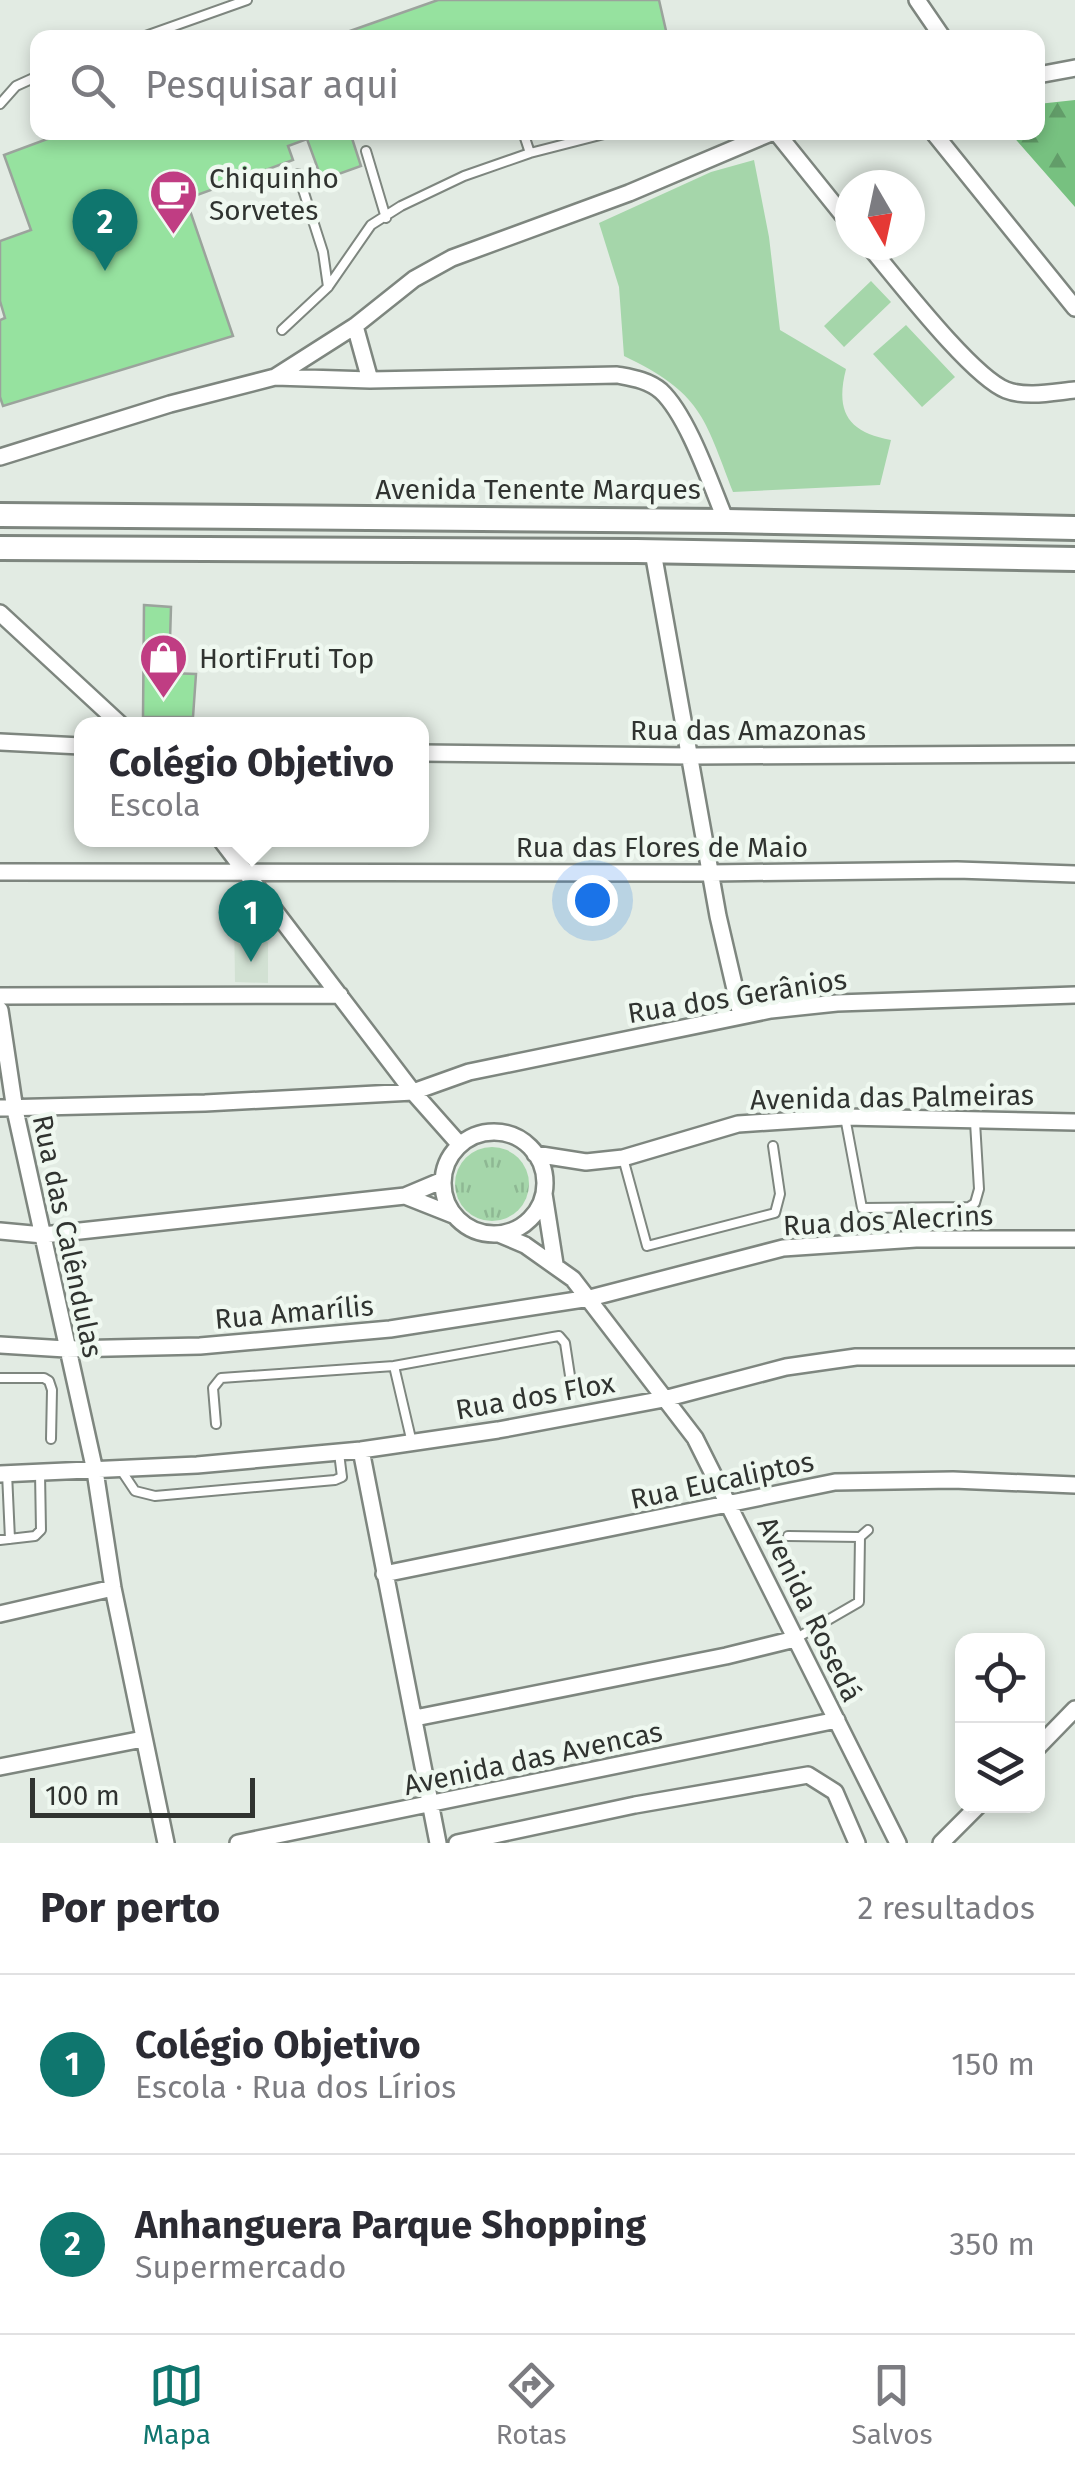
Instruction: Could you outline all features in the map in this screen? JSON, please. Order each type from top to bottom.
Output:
[{"type":"main road","name":"Avenida Tenente Marques","points":[[0,515],[726,520],[1075,528]]},
{"type":"main road","points":[[0,548],[1075,559]]},
{"type":"street","points":[[916,0],[937,30]]},
{"type":"street","points":[[1045,73],[1074,66]]},
{"type":"street","points":[[275,377],[355,326],[414,279],[452,258],[613,199],[755,140]]},
{"type":"street","points":[[781,140],[835,206]]},
{"type":"street","points":[[939,140],[1075,308]]},
{"type":"street","points":[[881,260],[973,366],[998,386],[1024,393],[1075,390]]},
{"type":"street","points":[[355,326],[370,380]]},
{"type":"street","points":[[0,457],[170,404],[275,377],[370,380],[617,374],[643,379],[660,390],[677,410],[726,520]]},
{"type":"street","points":[[652,552],[741,1015]]},
{"type":"street","points":[[0,613],[112,717]]},
{"type":"street","points":[[0,742],[74,746]]},
{"type":"street","name":"Rua das Amazonas","points":[[429,753],[1075,754]]},
{"type":"street","points":[[227,847],[413,1092],[460,1145]]},
{"type":"street","name":"Rua das Flores de Maio","points":[[0,872],[711,874],[956,870],[1075,874]]},
{"type":"street","points":[[0,996],[340,995]]},
{"type":"street","name":"Rua dos Gerânios","points":[[8,1109],[413,1092],[468,1072],[741,1015],[837,1003],[1075,995]]},
{"type":"street","name":"Rua das Calêndulas","points":[[0,1010],[8,1109],[43,1236],[95,1472],[113,1588],[166,1843]]},
{"type":"street","name":"Avenida das Palmeiras","points":[[535,1154],[586,1162],[623,1158],[738,1124],[845,1117],[1075,1122]]},
{"type":"street","points":[[454,1215],[447,1204],[443,1180],[450,1157],[473,1137],[501,1133],[514,1136],[535,1154],[545,1179],[555,1264]]},
{"type":"street","points":[[0,1231],[43,1236],[405,1196],[443,1180]]},
{"type":"street","points":[[405,1196],[454,1215],[474,1230],[499,1234],[532,1217],[544,1192]]},
{"type":"street","name":"Avenida Rosedá","points":[[499,1234],[526,1245],[555,1264],[590,1298],[695,1438],[898,1843]]},
{"type":"street","name":"Rua dos Alecrins","points":[[590,1298],[783,1248],[916,1240],[1075,1239]]},
{"type":"street","name":"Rua Amarílis","points":[[0,1345],[66,1349],[200,1346],[390,1329],[590,1298]]},
{"type":"street","name":"Rua dos Flox","points":[[4,1474],[95,1472],[361,1450],[664,1399],[786,1367],[856,1357],[1075,1357]]},
{"type":"street","points":[[361,1450],[438,1843]]},
{"type":"street","name":"Rua Eucaliptos","points":[[384,1574],[835,1482],[953,1480],[1075,1485]]},
{"type":"street","points":[[0,1614],[113,1588]]},
{"type":"street","points":[[415,1718],[795,1639]]},
{"type":"street","points":[[1045,1740],[1075,1710]]},
{"type":"street","name":"Avenida das Avencas","points":[[238,1843],[837,1720]]},
{"type":"street","points":[[0,1767],[143,1739]]},
{"type":"street","points":[[457,1843],[634,1805],[808,1775],[834,1792],[857,1843]]},
{"type":"street","points":[[940,1843],[971,1813]]},
{"type":"lane","points":[[163,30],[247,0]]},
{"type":"lane","points":[[0,104],[16,86],[30,80]]},
{"type":"lane","points":[[526,140],[530,153]]},
{"type":"lane","points":[[282,330],[328,287],[371,226],[402,206],[464,176],[581,140]]},
{"type":"lane","points":[[366,151],[386,218]]},
{"type":"lane","points":[[298,174],[323,252],[328,287]]},
{"type":"lane","points":[[845,1117],[862,1208],[975,1203],[979,1189],[974,1117]]},
{"type":"lane","points":[[623,1158],[647,1246],[774,1213],[780,1194],[774,1146]]},
{"type":"lane","points":[[216,1424],[213,1388],[217,1380],[394,1366],[559,1336],[565,1343],[572,1388]]},
{"type":"lane","points":[[394,1366],[412,1442]]},
{"type":"lane","points":[[0,1378],[49,1381],[51,1439]]},
{"type":"lane","points":[[121,1470],[135,1490],[155,1496],[336,1480],[342,1477],[340,1452]]},
{"type":"lane","points":[[0,1540],[35,1536],[41,1530],[40,1473]]},
{"type":"lane","points":[[4,1474],[10,1539]]},
{"type":"lane","points":[[788,1536],[860,1537],[868,1530]]},
{"type":"lane","points":[[795,1639],[859,1602],[860,1537]]},
{"type":"shaded area","points":[[234,914],[248,916],[268,943],[268,983],[235,982]]},
{"type":"green space","points":[[1075,100],[1075,207],[1016,140],[1045,140],[1045,103]]},
{"type":"green space","points":[[754,160],[769,237],[780,330],[846,369],[842,397],[848,418],[864,432],[891,440],[880,485],[733,492],[706,425],[685,395],[650,369],[624,356],[619,287],[599,223],[711,172]]},
{"type":"green space","points":[[871,281],[891,302],[844,347],[824,326]]},
{"type":"green space","points":[[906,325],[955,377],[922,407],[873,354]]},
{"type":"green space","points":[[492,1147],[518,1158],[529,1184],[518,1210],[492,1221],[466,1210],[455,1184],[466,1158]]},
{"type":"building","points":[[438,0],[659,0],[666,30],[353,30]]},
{"type":"building","points":[[44,140],[304,140],[288,146],[293,160],[186,199],[233,336],[3,406],[0,320],[5,318],[0,301],[0,241],[31,230],[4,155]]},
{"type":"building","points":[[307,140],[353,140],[361,166],[322,180]]},
{"type":"building","points":[[144,605],[171,607],[169,673],[196,674],[193,717],[143,717]]},
{"type":"place","name":"Chiquinho Sorvetes","points":[[174,236]]},
{"type":"place","name":"Anhanguera Parque Shopping","points":[[105,271]]},
{"type":"place","name":"HortiFruti Top","points":[[164,700]]},
{"type":"place","name":"Colégio Objetivo","points":[[251,962]]}]
